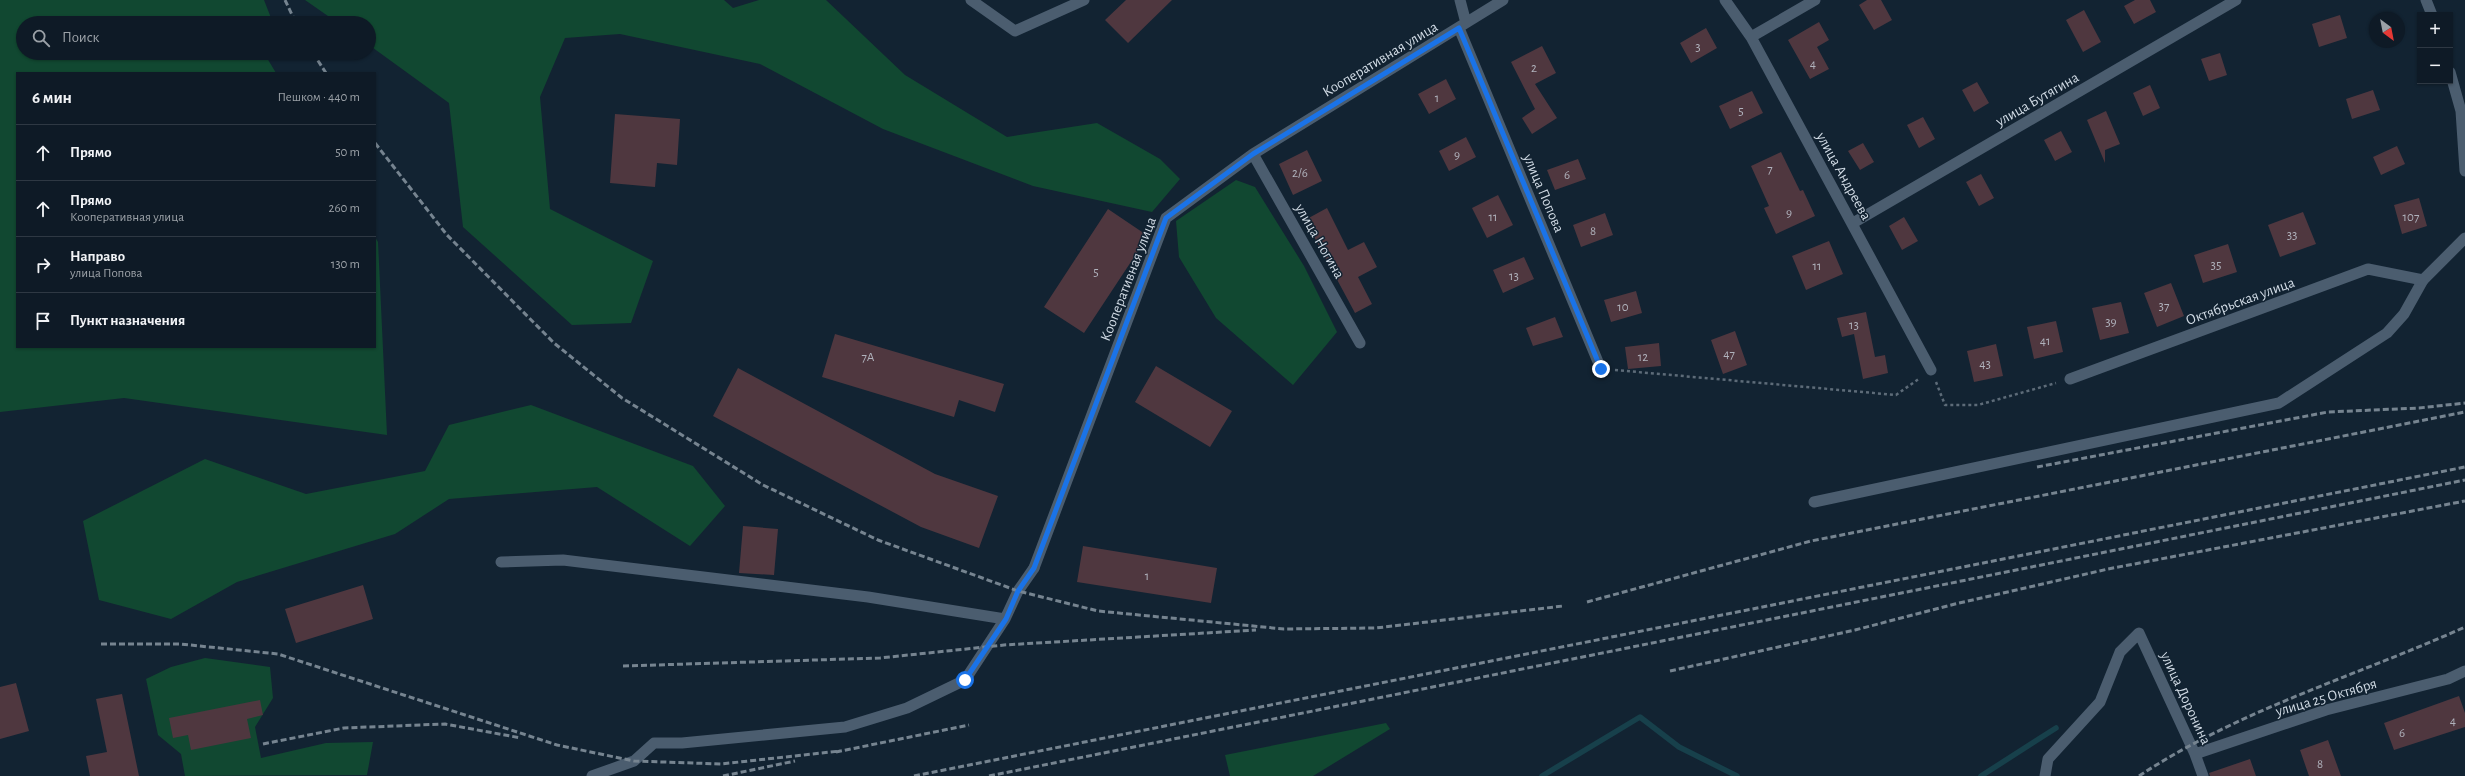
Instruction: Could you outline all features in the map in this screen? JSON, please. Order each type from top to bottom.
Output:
[{"type":"street","points":[[971,0],[1016,31],[1084,0]]},
{"type":"street","name":"улица Попова","points":[[1460,0],[1462,26],[1601,369]]},
{"type":"street","name":"Кооперативная улица","points":[[592,776],[634,761],[654,743],[682,743],[845,727],[907,708],[965,680],[1006,619],[1018,591],[1034,568],[1166,218],[1253,154],[1503,0]]},
{"type":"street","name":"улица Андреева","points":[[1725,0],[1751,37],[1853,223],[1931,370]]},
{"type":"street","points":[[1751,37],[1815,0]]},
{"type":"street","name":"улица Бутягина","points":[[1853,223],[2236,0]]},
{"type":"street","points":[[2426,0],[2431,12]]},
{"type":"street","points":[[2453,83],[2461,111],[2465,171]]},
{"type":"street","name":"улица Ногина","points":[[1253,154],[1360,343]]},
{"type":"street","points":[[1814,502],[2279,403],[2387,333],[2404,314],[2423,280],[2465,238]]},
{"type":"street","name":"Октябрьская улица","points":[[2070,379],[2368,269],[2423,280]]},
{"type":"street","points":[[501,562],[563,560],[868,597],[1006,619]]},
{"type":"street","name":"улица Доронина","points":[[2045,776],[2048,760],[2100,702],[2120,652],[2139,633],[2195,754],[2203,776]]},
{"type":"street","name":"улица 25 Октября","points":[[2195,754],[2326,710],[2448,679],[2465,671]]},
{"type":"path","points":[[1601,369],[1896,395],[1931,370],[1945,405],[1978,405],[2070,379]]},
{"type":"green space","points":[[0,0],[264,0],[270,16],[16,16],[16,60],[268,60],[275,72],[16,72],[16,348],[376,348],[376,239],[378,242],[387,435],[124,398],[0,412]]},
{"type":"green space","points":[[305,0],[724,0],[733,8],[759,0],[826,0],[905,75],[1007,137],[1097,123],[1160,159],[1180,179],[1152,212],[1033,186],[883,129],[760,64],[620,34],[565,38],[540,97],[550,209],[653,261],[631,323],[572,325],[463,227],[449,103],[376,50],[376,16],[328,16]]},
{"type":"green space","points":[[1236,180],[1255,187],[1304,266],[1337,332],[1293,385],[1216,318],[1179,257],[1176,221]]},
{"type":"green space","points":[[531,405],[693,466],[725,506],[690,546],[597,487],[449,499],[395,534],[237,582],[171,619],[99,600],[83,521],[205,459],[306,494],[425,471],[449,425]]},
{"type":"green space","points":[[205,658],[270,667],[273,698],[255,727],[261,758],[326,743],[373,742],[367,775],[185,776],[181,754],[158,735],[146,679],[171,667]]},
{"type":"green space","points":[[1386,723],[1390,729],[1313,776],[1230,776],[1225,755]]},
{"type":"building","points":[[1126,0],[1172,0],[1128,43],[1105,20]]},
{"type":"building","points":[[1867,0],[1881,0],[1892,20],[1874,30],[1859,5]]},
{"type":"building","points":[[2135,0],[2150,0],[2156,12],[2134,24],[2124,6]]},
{"type":"building","points":[[2084,10],[2101,42],[2083,52],[2066,20]]},
{"type":"building","points":[[2340,15],[2347,38],[2319,47],[2312,24]]},
{"type":"building","points":[[1819,22],[1829,40],[1817,47],[1829,69],[1810,79],[1788,40]]},
{"type":"building","points":[[1706,28],[1717,48],[1691,63],[1680,43]]},
{"type":"building","points":[[1542,46],[1556,73],[1535,84],[1557,118],[1532,134],[1522,118],[1535,109],[1511,62]]},
{"type":"building","points":[[2220,53],[2227,75],[2209,81],[2201,59]]},
{"type":"building","points":[[1446,79],[1456,99],[1429,114],[1418,94]]},
{"type":"building","points":[[1977,82],[1989,103],[1974,112],[1962,90]]},
{"type":"building","points":[[2150,85],[2160,108],[2143,116],[2133,93]]},
{"type":"building","points":[[2373,90],[2380,110],[2352,119],[2346,99]]},
{"type":"building","points":[[1752,91],[1763,113],[1730,129],[1719,106]]},
{"type":"building","points":[[2106,111],[2120,144],[2105,150],[2105,163],[2087,120]]},
{"type":"building","points":[[615,114],[680,119],[677,165],[657,163],[655,187],[610,183]]},
{"type":"building","points":[[1923,117],[1935,139],[1919,148],[1907,125]]},
{"type":"building","points":[[2061,131],[2072,152],[2055,161],[2044,140]]},
{"type":"building","points":[[1466,137],[1476,157],[1449,171],[1439,151]]},
{"type":"building","points":[[1863,143],[1874,162],[1860,170],[1848,151]]},
{"type":"building","points":[[2397,146],[2405,164],[2381,175],[2373,157]]},
{"type":"building","points":[[1307,150],[1322,181],[1293,195],[1279,164]]},
{"type":"building","points":[[1781,152],[1800,191],[1803,190],[1815,216],[1776,234],[1764,208],[1769,206],[1751,166]]},
{"type":"building","points":[[1578,159],[1586,179],[1555,190],[1547,170]]},
{"type":"building","points":[[1981,174],[1994,198],[1979,206],[1966,182]]},
{"type":"building","points":[[1498,195],[1513,225],[1487,238],[1472,208]]},
{"type":"building","points":[[2419,198],[2427,226],[2402,234],[2394,205]]},
{"type":"building","points":[[1327,208],[1348,250],[1364,242],[1377,267],[1358,277],[1372,304],[1355,313],[1305,220]]},
{"type":"building","points":[[1108,209],[1148,236],[1084,333],[1044,307]]},
{"type":"building","points":[[2303,212],[2316,244],[2280,257],[2268,225]]},
{"type":"building","points":[[1605,213],[1613,235],[1581,247],[1573,225]]},
{"type":"building","points":[[1904,217],[1918,241],[1902,250],[1889,226]]},
{"type":"building","points":[[1829,241],[1843,274],[1806,290],[1792,256]]},
{"type":"building","points":[[2228,244],[2237,272],[2203,283],[2194,255]]},
{"type":"building","points":[[1524,257],[1534,279],[1503,293],[1493,270]]},
{"type":"building","points":[[2171,283],[2184,316],[2157,327],[2144,293]]},
{"type":"building","points":[[1636,291],[1642,313],[1611,322],[1604,300]]},
{"type":"building","points":[[2121,302],[2129,333],[2100,340],[2092,308]]},
{"type":"building","points":[[1866,312],[1875,357],[1885,355],[1888,373],[1863,379],[1854,334],[1842,337],[1837,318]]},
{"type":"building","points":[[1555,317],[1563,337],[1533,346],[1526,328]]},
{"type":"building","points":[[2056,321],[2063,352],[2034,359],[2027,327]]},
{"type":"building","points":[[1735,331],[1747,365],[1723,374],[1711,340]]},
{"type":"building","points":[[835,334],[1004,384],[995,412],[959,400],[954,417],[822,377]]},
{"type":"building","points":[[1659,343],[1661,366],[1628,369],[1625,347]]},
{"type":"building","points":[[1996,344],[2003,376],[1974,382],[1967,351]]},
{"type":"building","points":[[1156,366],[1232,411],[1210,447],[1135,402]]},
{"type":"building","points":[[738,368],[935,474],[998,496],[979,548],[921,527],[713,416]]},
{"type":"building","points":[[743,526],[778,529],[774,575],[739,573]]},
{"type":"building","points":[[1083,546],[1217,568],[1211,603],[1077,582]]},
{"type":"building","points":[[363,585],[373,619],[296,643],[285,609]]},
{"type":"building","points":[[16,683],[29,731],[0,739],[0,687]]},
{"type":"building","points":[[122,694],[139,776],[90,776],[86,756],[107,752],[96,699]]},
{"type":"building","points":[[2459,696],[2465,713],[2465,727],[2394,750],[2384,723]]},
{"type":"building","points":[[260,700],[263,715],[247,719],[251,738],[191,750],[188,735],[173,738],[169,718]]},
{"type":"building","points":[[2328,740],[2341,776],[2309,776],[2300,750]]},
{"type":"building","points":[[2250,759],[2256,776],[2210,776],[2209,773]]},
{"type":"waterway","points":[[1542,776],[1640,717],[1679,747],[1737,776]]},
{"type":"waterway","points":[[1981,776],[2056,728]]},
{"type":"railway","points":[[285,0],[293,16]]},
{"type":"railway","points":[[318,60],[325,72]]},
{"type":"railway","points":[[376,144],[447,235],[554,343],[622,398],[763,485],[878,540],[1018,591],[1098,611],[1284,629],[1376,628],[1563,606]]},
{"type":"railway","points":[[2037,467],[2328,412],[2419,408],[2465,403]]},
{"type":"railway","points":[[1587,602],[1811,541],[2465,412]]},
{"type":"railway","points":[[914,776],[2465,467]]},
{"type":"railway","points":[[989,776],[2465,480]]},
{"type":"railway","points":[[1670,671],[1855,630],[1955,604],[2108,569],[2465,501]]},
{"type":"railway","points":[[2139,776],[2177,753],[2257,713],[2465,627]]},
{"type":"railway","points":[[623,666],[880,658],[1004,645],[1256,630]]},
{"type":"railway","points":[[101,644],[180,644],[278,654],[557,745],[634,761],[721,764],[840,751]]},
{"type":"railway","points":[[263,744],[344,728],[445,724],[521,738]]},
{"type":"railway","points":[[836,752],[969,725]]},
{"type":"railway","points":[[723,776],[795,761]]},
{"type":"route","points":[[965,680],[985,647],[1006,619],[1018,591],[1034,568],[1166,218],[1253,154],[1459,28],[1601,369]]}]
